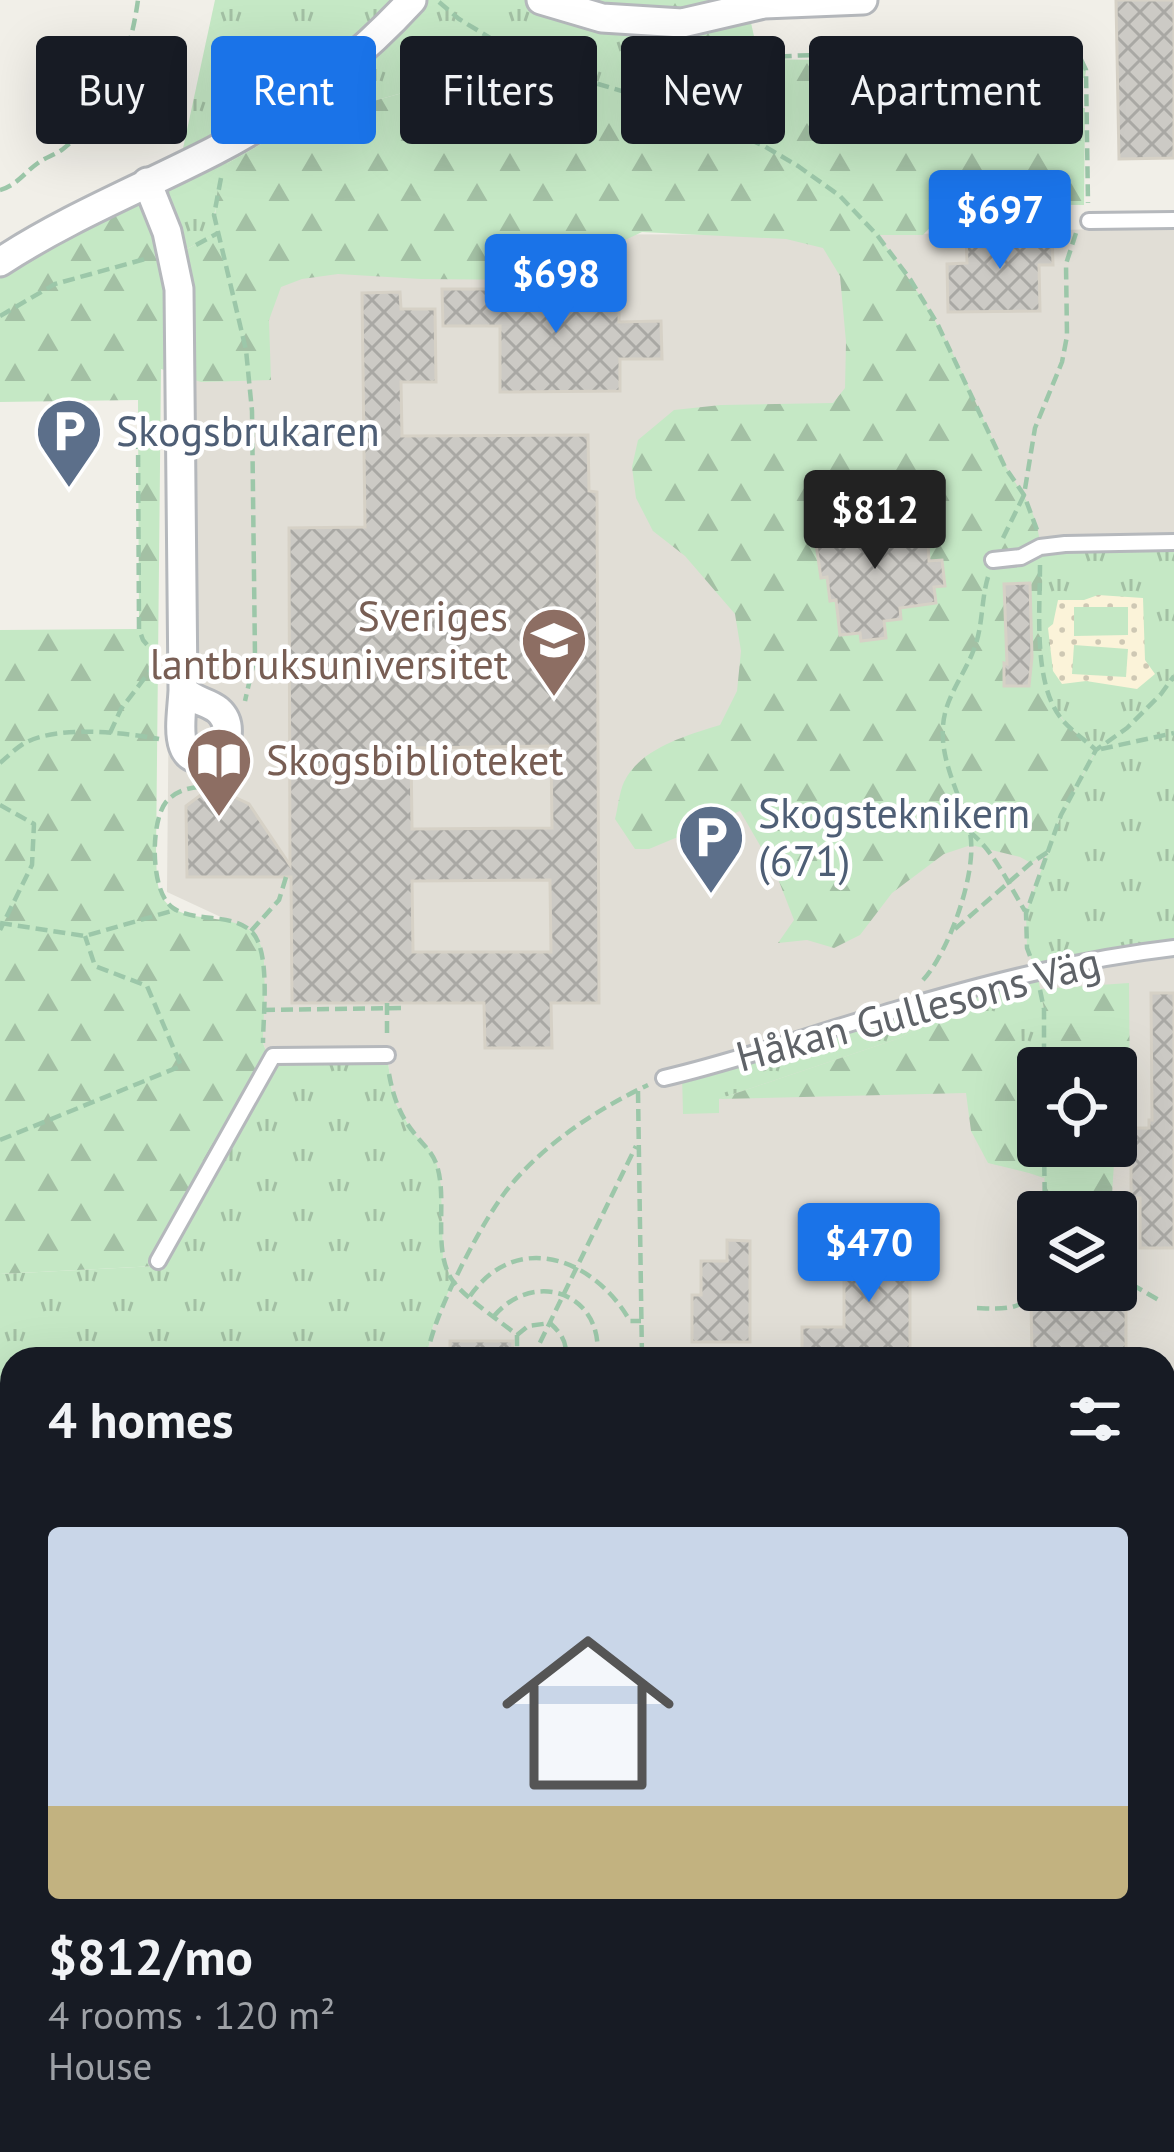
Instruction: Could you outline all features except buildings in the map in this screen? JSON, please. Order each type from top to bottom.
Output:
[{"type":"street","points":[[541,0],[602,18],[682,23],[764,4],[863,0]]},
{"type":"street","points":[[0,262],[217,149],[292,104],[433,1]]},
{"type":"street","points":[[147,182],[167,232],[179,289],[181,739],[184,749],[199,760],[217,757],[227,743],[225,719],[218,709],[194,701],[184,689]]},
{"type":"lane","points":[[1089,221],[1174,220]]},
{"type":"lane","points":[[993,560],[1065,544],[1174,542]]},
{"type":"lane","name":"Håkan Gullesons Väg","points":[[664,1078],[1037,971],[1174,948]]},
{"type":"lane","points":[[158,1261],[273,1056],[387,1055]]},
{"type":"path","points":[[0,190],[58,153],[102,106],[124,66],[137,0]]},
{"type":"path","points":[[433,1],[525,59],[621,90]]},
{"type":"path","points":[[785,59],[1061,50],[1078,53],[1086,70],[1089,221],[1076,234],[1066,264],[1067,336],[1062,362],[1035,428],[1024,495],[993,560],[975,647],[947,702],[943,725],[948,770],[970,832],[964,898],[932,970],[896,1009]]},
{"type":"path","points":[[760,144],[840,196],[877,235],[937,323],[1035,520],[1040,548],[1039,645],[1046,681],[1059,716],[1096,750]]},
{"type":"path","points":[[221,176],[214,215],[246,350],[252,411],[255,657],[244,716]]},
{"type":"path","points":[[0,316],[55,284],[186,250],[218,233]]},
{"type":"path","points":[[110,733],[121,709],[160,659],[142,640],[139,629],[138,436]]},
{"type":"path","points":[[1044,1047],[1044,1009],[1027,948],[1026,913],[1061,815],[1096,750],[1126,728],[1174,676]]},
{"type":"path","points":[[1096,750],[1174,733]]},
{"type":"path","points":[[0,763],[25,743],[59,734],[181,739]]},
{"type":"path","points":[[175,910],[162,897],[158,880],[161,812],[169,798],[186,788],[242,782],[246,749]]},
{"type":"path","points":[[0,805],[34,824],[32,865],[1,926],[85,935],[175,910],[230,921],[251,931],[263,950],[263,1043],[273,1056]]},
{"type":"path","points":[[970,832],[1026,913]]},
{"type":"path","points":[[951,932],[1048,853]]},
{"type":"path","points":[[251,931],[279,900],[286,877]]},
{"type":"path","points":[[0,1140],[181,1066],[147,986],[95,966],[85,935]]},
{"type":"path","points":[[387,1005],[393,1099],[437,1165],[443,1259],[453,1282],[517,1335]]},
{"type":"path","points":[[263,1010],[405,1008]]},
{"type":"path","points":[[429,1347],[453,1282],[509,1187],[576,1129],[664,1078]]},
{"type":"path","points":[[638,1090],[642,1347]]},
{"type":"path","points":[[538,1347],[638,1141]]},
{"type":"path","points":[[470,1296],[494,1271],[518,1261],[549,1259],[577,1268],[604,1285],[630,1321],[641,1321]]},
{"type":"path","points":[[1137,1287],[1162,1302]]},
{"type":"path","points":[[494,1316],[520,1294],[541,1290],[563,1294],[591,1318],[598,1347]]},
{"type":"path","points":[[977,1308],[1017,1307]]},
{"type":"path","points":[[517,1347],[517,1335],[528,1325],[550,1323]]},
{"type":"path","points":[[550,1323],[566,1347]]},
{"type":"shaded area","name":"Sveriges lantbruksuniversitet","points":[[1174,227],[1174,1347],[429,1347],[453,1282],[443,1259],[429,1148],[414,1134],[393,1099],[387,1055],[273,1056],[266,1051],[253,932],[167,892],[173,256],[218,233],[877,235]]},
{"type":"green space","points":[[215,0],[585,0],[682,23],[681,36],[621,36],[621,90],[597,83],[597,36],[400,36],[400,94],[376,100],[376,36],[211,36],[211,144],[261,144],[228,163],[214,215],[218,233],[173,256],[147,182],[179,167]]},
{"type":"green space","points":[[585,0],[746,0],[754,36],[680,36],[682,23]]},
{"type":"green space","points":[[785,60],[809,60],[809,144],[1083,144],[1085,108],[1084,205],[952,204],[923,235],[878,235],[943,336],[1036,523],[1048,689],[1060,717],[1096,750],[1061,815],[1048,852],[1031,863],[971,845],[944,854],[892,893],[860,935],[834,948],[807,940],[778,943],[794,920],[775,871],[740,811],[649,849],[635,849],[615,819],[624,782],[641,760],[666,744],[720,725],[737,691],[741,651],[735,614],[685,556],[653,531],[636,498],[632,467],[638,440],[674,410],[833,403],[845,388],[846,342],[840,276],[823,248],[786,239],[642,232],[606,249],[577,274],[527,280],[338,274],[281,287],[269,320],[271,380],[201,382],[161,369],[157,882],[170,906],[229,921],[254,935],[262,949],[265,981],[263,1043],[273,1056],[156,1266],[0,1274],[0,630],[139,629],[138,400],[0,402],[0,262],[147,182],[174,256],[217,233],[216,197],[228,163],[261,144],[376,144],[376,100],[400,94],[400,144],[597,144],[597,83],[621,90],[621,144],[785,144]]},
{"type":"green space","points":[[1174,542],[1174,948],[1037,972],[1044,1047],[1017,1047],[1017,1071],[1014,1063],[929,1020],[900,1038],[719,1099],[719,1113],[683,1114],[682,1074],[1036,971],[1027,948],[1026,913],[1061,815],[1096,751],[1061,717],[1045,681],[1039,635],[1040,547]]},
{"type":"green space","points":[[1074,607],[1128,607],[1128,635],[1074,636]]},
{"type":"green space","points":[[1074,645],[1128,649],[1126,677],[1072,674]]},
{"type":"green space","points":[[1129,983],[1130,1047],[1044,1047],[1040,989]]},
{"type":"green space","points":[[972,1011],[1020,1014],[1022,1047],[1017,1047],[1014,1063],[1017,1167],[1029,1167],[1029,1173],[988,1163],[971,1131],[966,1093],[719,1099],[900,1038],[929,1020]]},
{"type":"green space","points":[[387,1055],[393,1099],[414,1134],[429,1148],[441,1186],[443,1259],[453,1282],[429,1347],[0,1347],[0,1274],[156,1266],[273,1056]]},
{"type":"green space","points":[[1029,1167],[1044,1167],[1044,1178],[1029,1173]]},
{"type":"green space","points":[[1044,1167],[1114,1167],[1112,1191],[1045,1191]]},
{"type":"sand","points":[[1098,595],[1143,598],[1145,660],[1155,674],[1137,689],[1086,681],[1062,684],[1053,671],[1048,628],[1058,600]]},
{"type":"place","name":"Skogsbrukaren","points":[[69,490]]},
{"type":"place","name":"Sveriges lantbruksuniversitet","points":[[554,699]]},
{"type":"place","name":"Skogsbiblioteket","points":[[219,819]]},
{"type":"place","name":"Skogsteknikern (671)","points":[[711,896]]}]
